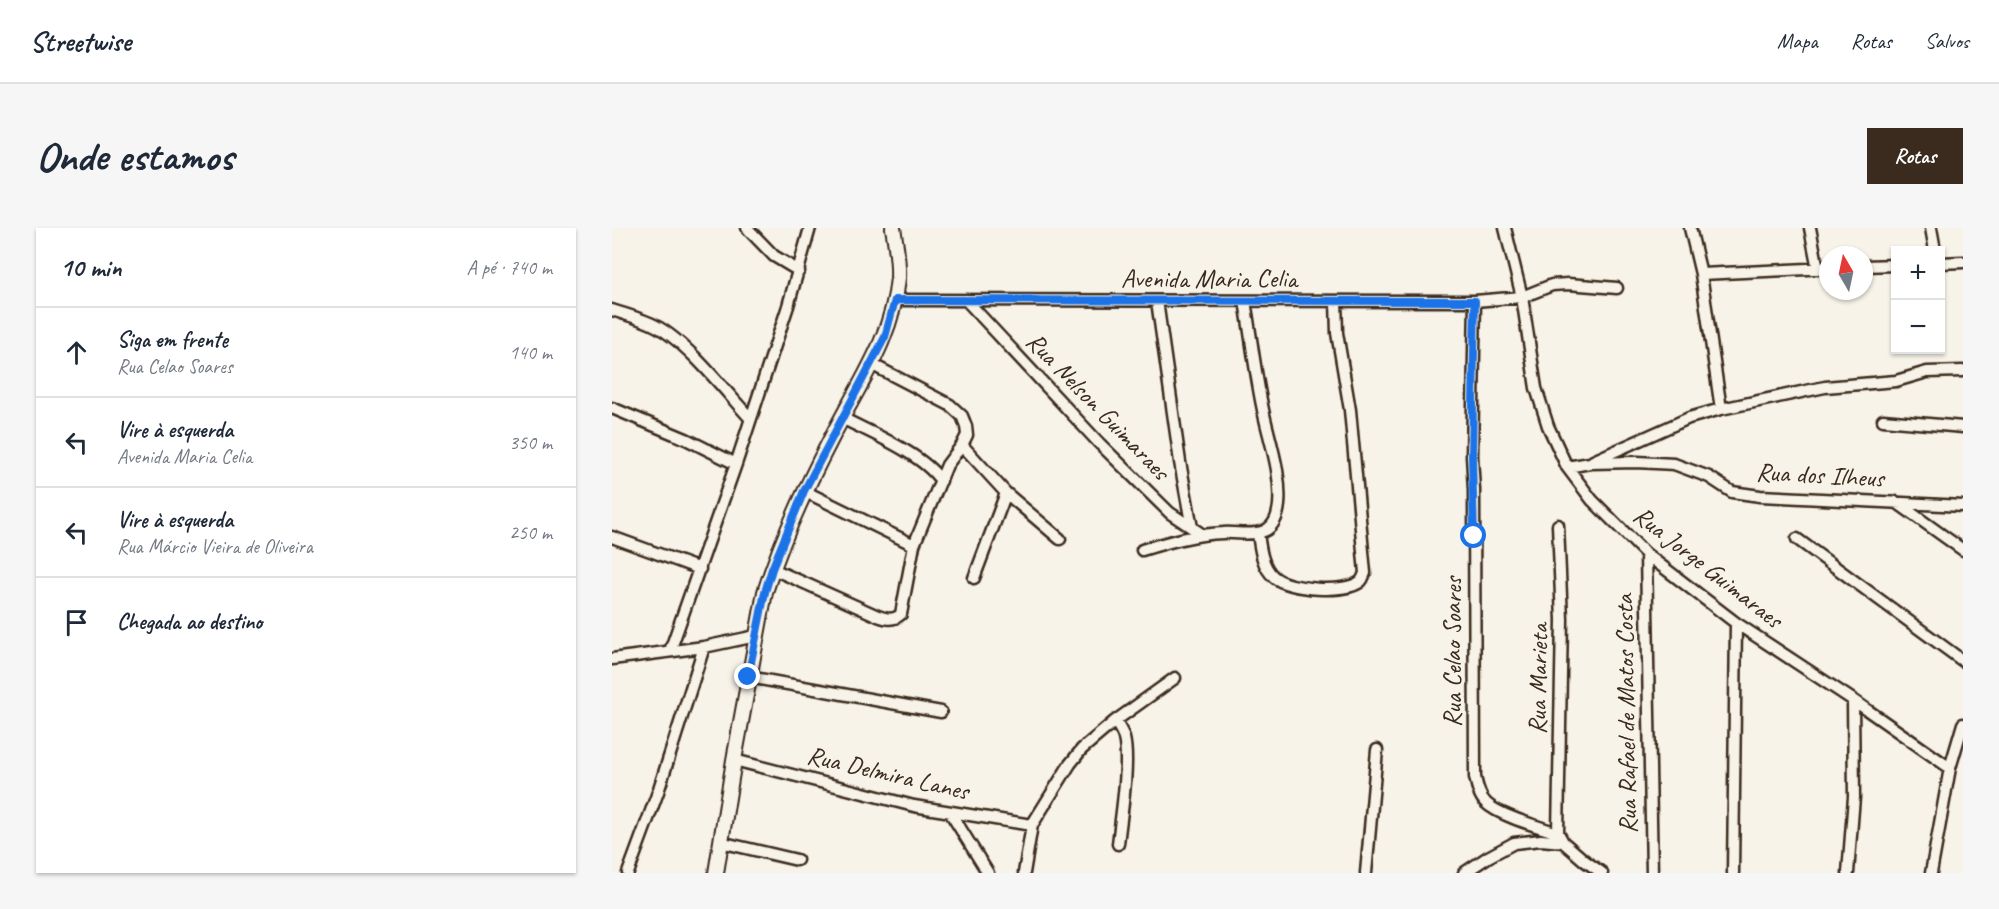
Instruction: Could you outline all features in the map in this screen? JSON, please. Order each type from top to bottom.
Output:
[{"type":"main road","points":[[716,870],[748,677],[765,592],[804,491],[885,337],[895,300],[898,277],[898,256],[893,228]]},
{"type":"street","points":[[747,228],[774,256],[799,271]]},
{"type":"street","points":[[670,651],[736,464],[799,271],[810,228]]},
{"type":"street","name":"Rua Jorge Guimaraes","points":[[1506,228],[1522,297],[1536,388],[1548,426],[1567,467],[1592,500],[1646,554],[1736,623],[1853,700],[1950,768]]},
{"type":"street","points":[[1690,228],[1701,274],[1721,409]]},
{"type":"street","points":[[1810,228],[1819,256]]},
{"type":"street","points":[[1931,228],[1934,246]]},
{"type":"street","points":[[1945,263],[1963,262]]},
{"type":"street","points":[[1873,266],[1891,265]]},
{"type":"street","points":[[1701,274],[1819,268]]},
{"type":"street","name":"Avenida Maria Celia","points":[[895,300],[1475,301],[1522,297],[1552,285],[1617,288]]},
{"type":"street","name":"Rua Nelson Guimaraes","points":[[966,300],[1099,443],[1170,513],[1203,535]]},
{"type":"street","points":[[1157,300],[1192,528]]},
{"type":"street","points":[[1143,550],[1203,535],[1267,531],[1277,517],[1279,489],[1277,474],[1261,404],[1245,301]]},
{"type":"street","points":[[1258,533],[1268,571],[1276,580],[1288,585],[1324,589],[1346,587],[1361,581],[1365,573],[1350,410],[1337,333],[1336,301]]},
{"type":"street","name":"Rua Celao Soares","points":[[1475,301],[1472,456],[1475,777],[1478,789],[1487,805],[1498,812],[1561,837]]},
{"type":"street","points":[[612,310],[657,326],[673,337],[689,351],[750,418]]},
{"type":"street","points":[[772,569],[878,616],[890,619],[898,618],[901,614],[914,544],[947,465],[967,435],[966,426],[962,416],[950,405],[871,364]]},
{"type":"street","points":[[1590,463],[1689,418],[1721,409],[1825,387],[1896,381],[1927,372],[1963,371]]},
{"type":"street","points":[[612,408],[686,439],[736,464]]},
{"type":"street","points":[[842,418],[920,460],[936,473],[941,481]]},
{"type":"street","points":[[1883,420],[1963,427]]},
{"type":"street","points":[[962,445],[1006,493],[1060,539]]},
{"type":"street","name":"Rua dos Ilheus","points":[[1567,467],[1590,463],[1674,464],[1709,477],[1732,492],[1760,496],[1963,506]]},
{"type":"street","points":[[804,491],[914,544]]},
{"type":"street","points":[[974,578],[1006,493]]},
{"type":"street","points":[[1896,502],[1963,550]]},
{"type":"street","name":"Rua Marieta","points":[[1558,525],[1562,620],[1561,837]]},
{"type":"street","points":[[612,537],[700,569]]},
{"type":"street","points":[[1797,538],[1963,661]]},
{"type":"street","name":"Rua Rafael de Matos Costa","points":[[1646,554],[1652,873]]},
{"type":"street","points":[[1733,873],[1736,623]]},
{"type":"street","points":[[612,659],[704,647],[756,636]]},
{"type":"street","points":[[628,873],[658,792],[704,647]]},
{"type":"street","points":[[748,677],[941,712]]},
{"type":"street","points":[[1024,873],[1032,825],[1076,756],[1115,721],[1174,678]]},
{"type":"street","points":[[1848,873],[1854,797],[1853,700]]},
{"type":"street","points":[[1115,721],[1125,742],[1118,844]]},
{"type":"street","points":[[1931,873],[1950,768],[1963,724]]},
{"type":"street","points":[[1366,873],[1377,750]]},
{"type":"street","name":"Rua Delmira Lanes","points":[[734,760],[914,806],[1032,825]]},
{"type":"street","points":[[950,812],[988,873]]},
{"type":"street","points":[[1464,873],[1514,843],[1561,837],[1602,873]]},
{"type":"street","points":[[720,842],[797,860]]},
{"type":"route","points":[[748,677],[765,592],[772,569],[804,491],[885,337],[895,300],[1475,301],[1472,456],[1474,536]]}]
